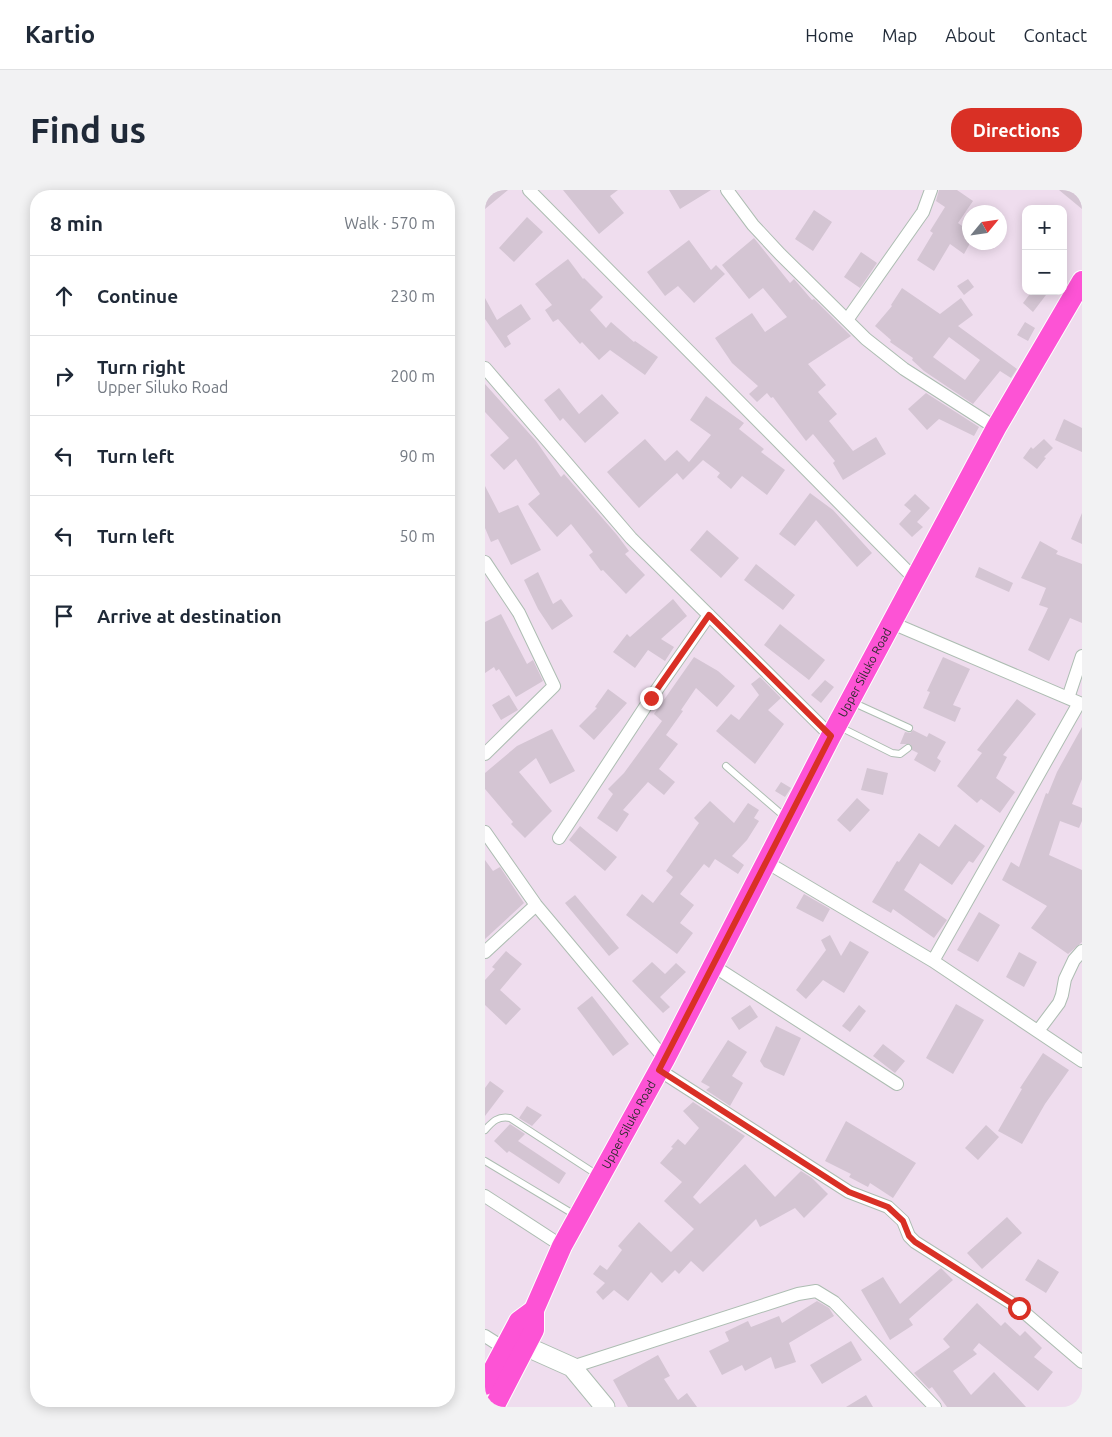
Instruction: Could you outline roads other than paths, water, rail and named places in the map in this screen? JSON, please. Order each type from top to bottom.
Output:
[{"type":"main road","name":"Upper Siluko Road","points":[[494,1407],[534,1330],[534,1310],[562,1246],[662,1064],[712,965],[768,863],[834,731],[996,428],[1080,287]]},
{"type":"main road","name":"Upper Siluko Road","points":[[485,1385],[519,1321],[534,1310]]},
{"type":"street","points":[[529,190],[915,579]]},
{"type":"street","points":[[727,190],[753,225],[866,339],[904,370],[996,428]]},
{"type":"street","points":[[847,320],[923,212],[931,190]]},
{"type":"street","points":[[485,368],[631,538],[709,615],[834,731]]},
{"type":"street","points":[[485,562],[519,613],[554,686],[485,754]]},
{"type":"street","points":[[559,838],[651,698],[709,615]]},
{"type":"street","points":[[892,623],[1076,701]]},
{"type":"street","points":[[933,960],[1076,701],[1082,656]]},
{"type":"street","points":[[485,832],[536,906],[662,1064],[849,1192],[888,1207],[903,1221],[909,1236],[915,1242],[1019,1308],[1082,1362]]},
{"type":"street","points":[[768,863],[933,960],[1082,1061]]},
{"type":"street","points":[[485,952],[536,906]]},
{"type":"street","points":[[1038,1031],[1063,996],[1065,979],[1074,960],[1082,951]]},
{"type":"street","points":[[712,965],[897,1084]]},
{"type":"street","points":[[485,1196],[562,1246]]},
{"type":"street","points":[[572,1367],[797,1294],[816,1291],[834,1302],[935,1407]]},
{"type":"street","points":[[485,1336],[504,1348]]},
{"type":"street","points":[[525,1346],[572,1367],[605,1407]]},
{"type":"lane","points":[[850,701],[909,728]]},
{"type":"lane","points":[[834,731],[892,753],[900,754],[908,748]]},
{"type":"lane","points":[[726,766],[789,821]]},
{"type":"lane","points":[[485,1130],[494,1120],[502,1117],[510,1118],[600,1177]]},
{"type":"lane","points":[[485,1161],[579,1217]]}]
